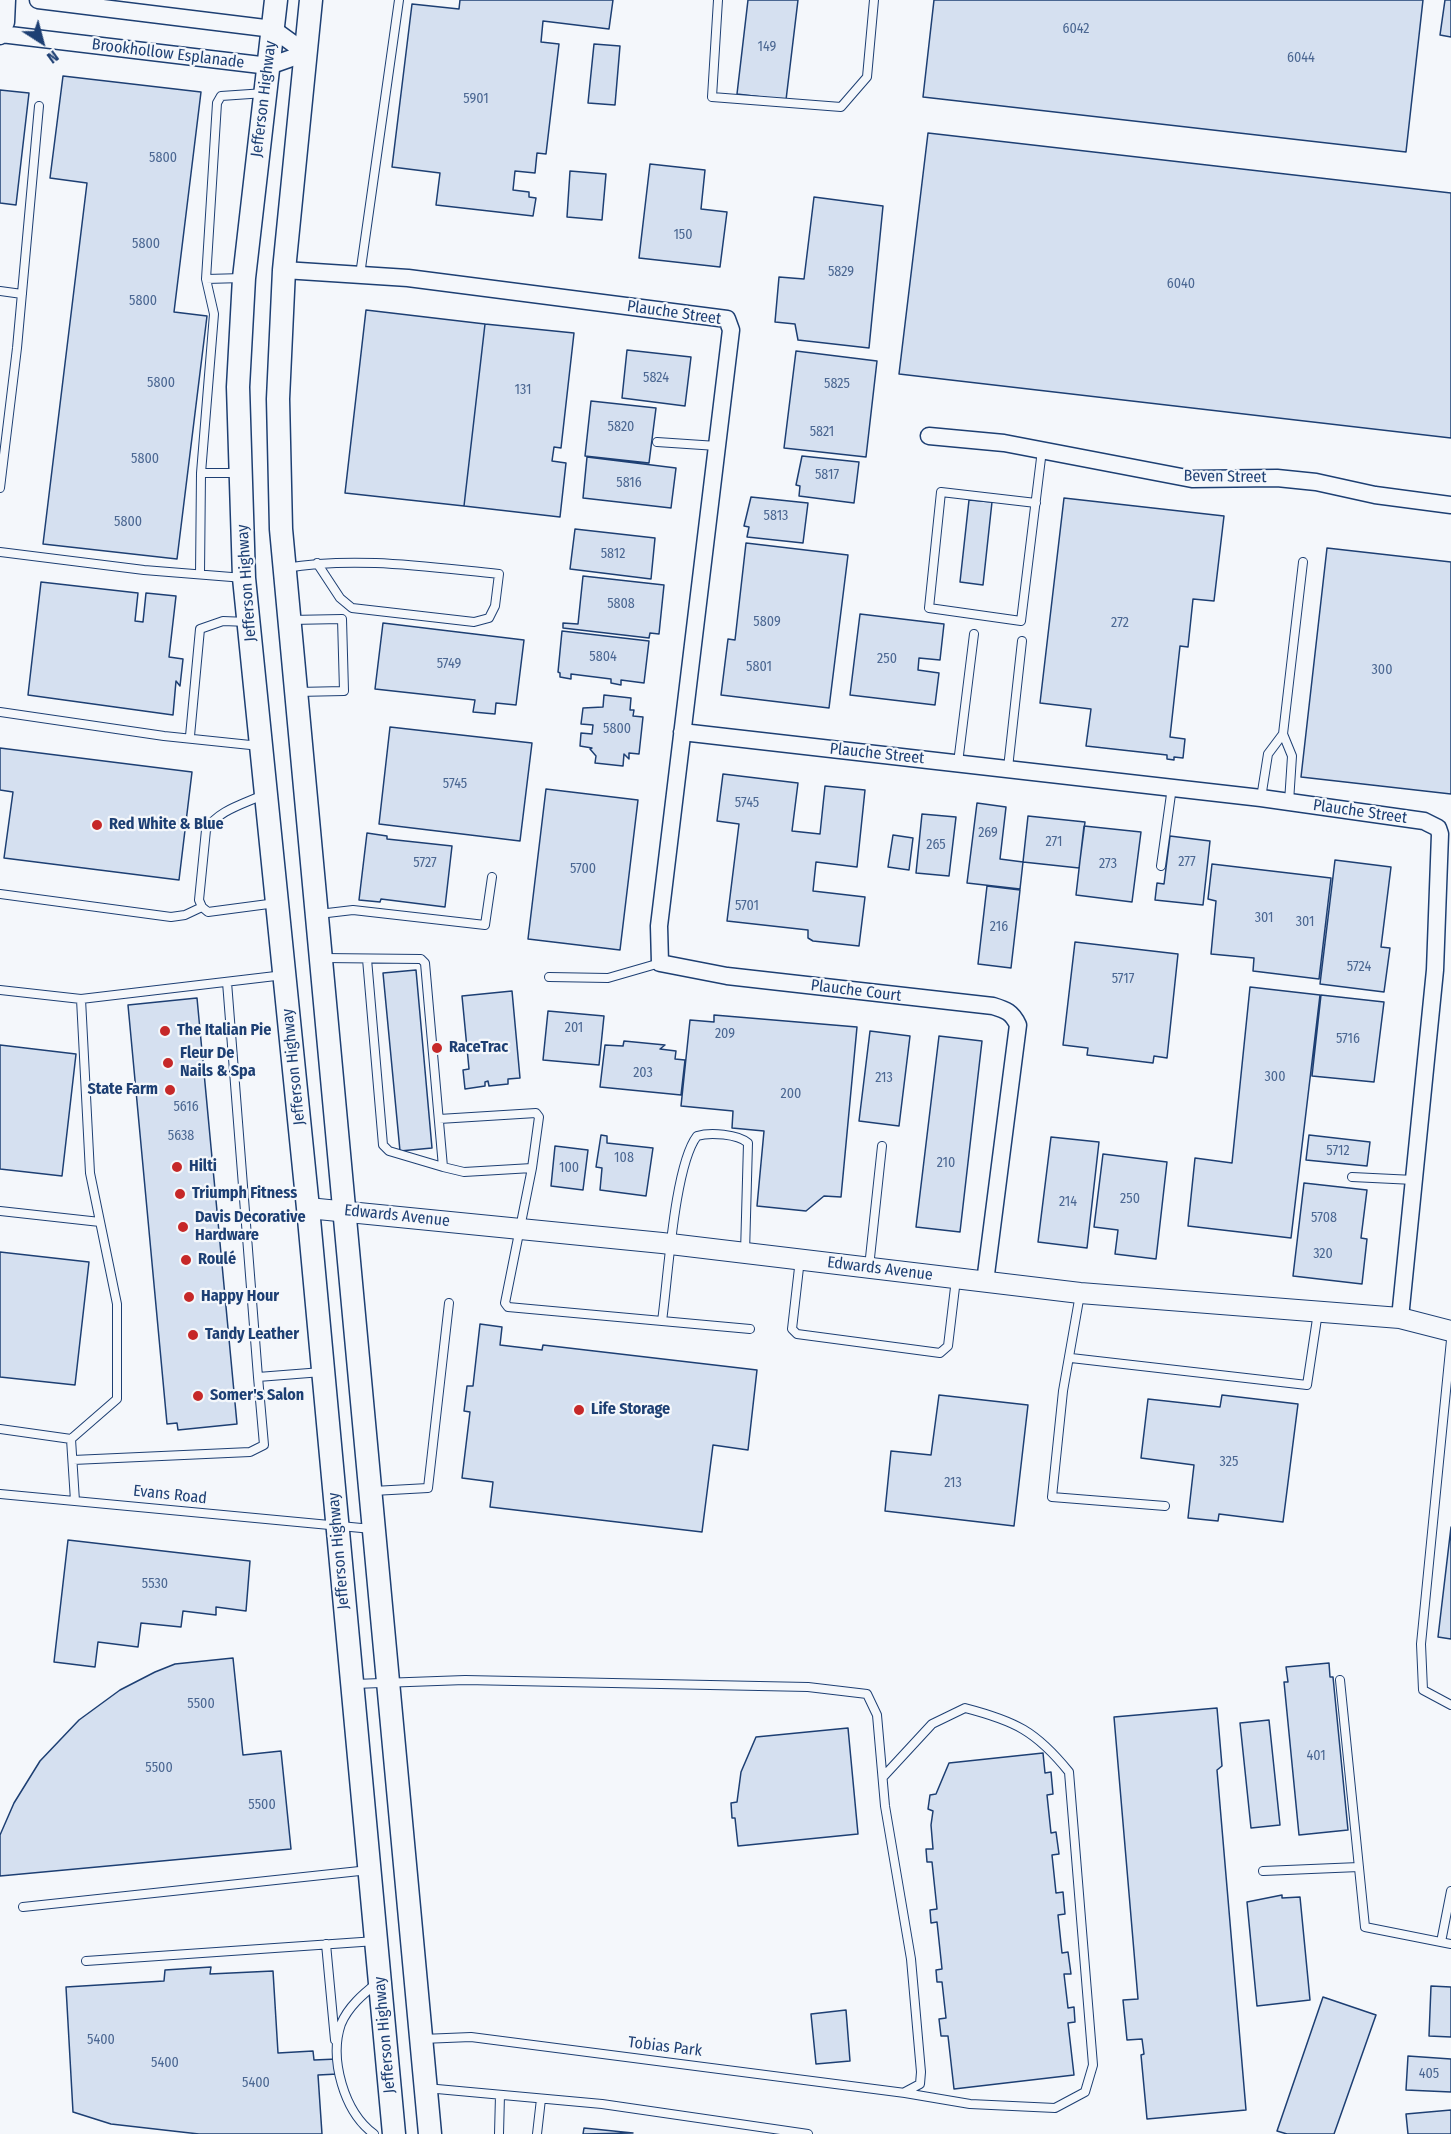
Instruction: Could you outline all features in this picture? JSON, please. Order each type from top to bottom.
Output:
[{"type":"main road","name":"Jefferson Highway","points":[[276,0],[244,278],[238,387],[244,578],[308,1208],[394,2134]]},
{"type":"main road","points":[[311,0],[284,270],[278,399],[285,568],[430,2134]]},
{"type":"street","name":"Brookhollow Esplanade","points":[[7,0],[6,22],[1,35],[269,66],[306,52]]},
{"type":"street","points":[[38,0],[273,29],[306,52]]},
{"type":"street","name":"Plauche Street","points":[[284,270],[408,278],[727,319],[731,330],[682,732],[1261,798],[1424,821],[1438,828],[1440,834],[1435,970],[1400,1318]]},
{"type":"street","name":"Beven Street","points":[[929,436],[1042,450],[1192,479],[1277,478],[1316,482],[1375,495],[1451,505]]},
{"type":"street","points":[[660,963],[659,926],[682,732]]},
{"type":"street","name":"Plauche Court","points":[[660,963],[726,976],[993,1006],[1008,1010],[1018,1025],[985,1282]]},
{"type":"street","name":"Edwards Avenue","points":[[308,1208],[672,1244],[1080,1293],[1400,1318],[1451,1330]]},
{"type":"lane","points":[[360,275],[399,0]]},
{"type":"lane","points":[[718,0],[711,97],[841,107],[867,76],[874,0]]},
{"type":"lane","points":[[200,574],[201,473],[214,314],[206,279],[217,104],[221,96],[232,93],[265,93]]},
{"type":"lane","points":[[0,488],[22,294],[39,106]]},
{"type":"lane","points":[[206,279],[244,278]]},
{"type":"lane","points":[[0,291],[22,294]]},
{"type":"lane","points":[[657,442],[717,446]]},
{"type":"lane","points":[[1036,503],[941,492],[929,608],[1021,621],[1036,503],[1042,450]]},
{"type":"lane","points":[[201,473],[241,473]]},
{"type":"lane","points":[[0,552],[244,578]]},
{"type":"lane","points":[[285,568],[317,563],[366,561],[499,574],[495,606],[489,618],[474,622],[352,609],[340,598],[317,563]]},
{"type":"lane","points":[[1289,802],[1292,756],[1283,734],[1303,562]]},
{"type":"lane","points":[[290,620],[342,620],[344,691],[296,692]]},
{"type":"lane","points":[[190,736],[200,629],[224,621],[248,622]]},
{"type":"lane","points":[[958,763],[974,634]]},
{"type":"lane","points":[[1008,768],[1022,641]]},
{"type":"lane","points":[[0,712],[164,736],[190,736],[260,746]]},
{"type":"lane","points":[[1261,798],[1268,754],[1283,734]]},
{"type":"lane","points":[[1161,866],[1172,787]]},
{"type":"lane","points":[[265,794],[218,815],[206,831],[200,900],[202,907],[208,912],[278,903]]},
{"type":"lane","points":[[316,914],[353,910],[485,925],[492,877]]},
{"type":"lane","points":[[0,894],[171,917],[185,915],[202,907]]},
{"type":"lane","points":[[320,958],[421,960],[425,963],[443,1167]]},
{"type":"lane","points":[[367,959],[383,1145],[388,1151],[464,1172],[532,1168]]},
{"type":"lane","points":[[549,977],[608,978],[660,963]]},
{"type":"lane","points":[[0,990],[81,999],[285,975]]},
{"type":"lane","points":[[73,1460],[250,1452],[264,1445],[227,982]]},
{"type":"lane","points":[[0,1429],[72,1439],[117,1399],[117,1304],[90,1173],[81,999]]},
{"type":"lane","points":[[439,1119],[536,1113],[539,1117],[532,1168],[518,1228],[505,1303],[508,1307],[750,1329]]},
{"type":"lane","points":[[662,1322],[678,1201],[691,1144],[697,1136],[704,1134],[743,1138],[750,1148],[745,1253]]},
{"type":"lane","points":[[869,1267],[882,1146]]},
{"type":"lane","points":[[1352,1177],[1414,1180]]},
{"type":"lane","points":[[0,1211],[100,1222]]},
{"type":"lane","points":[[800,1259],[792,1329],[797,1334],[940,1353],[948,1346],[956,1278]]},
{"type":"lane","points":[[1080,1293],[1071,1358],[1063,1391],[1052,1497],[1165,1506]]},
{"type":"lane","points":[[371,1491],[428,1488],[449,1303]]},
{"type":"lane","points":[[1071,1358],[1307,1385],[1318,1312]]},
{"type":"lane","points":[[1451,1340],[1421,1644],[1423,1690],[1451,1705]]},
{"type":"lane","points":[[258,1377],[322,1372]]},
{"type":"lane","points":[[72,1439],[75,1501]]},
{"type":"lane","name":"Evans Road","points":[[0,1494],[375,1530]]},
{"type":"lane","points":[[352,1684],[465,1680],[796,1687],[867,1694],[877,1715],[883,1778],[911,1959],[921,2072],[920,2084],[905,2093]]},
{"type":"lane","points":[[1340,1680],[1365,1927],[1451,1944]]},
{"type":"lane","name":"Tobias Park","points":[[422,2039],[471,2037],[905,2093],[970,2104],[1055,2108],[1085,2092],[1093,2065],[1069,1772],[1048,1745],[1005,1718],[965,1708],[932,1724],[883,1778]]},
{"type":"lane","points":[[1263,1871],[1359,1867]]},
{"type":"lane","points":[[23,1906],[370,1870]]},
{"type":"lane","points":[[1441,1942],[1451,1891]]},
{"type":"lane","points":[[86,1960],[376,1941]]},
{"type":"lane","points":[[326,1944],[336,2052],[344,2090],[356,2113],[374,2134]]},
{"type":"lane","points":[[336,2052],[341,2025],[351,2007],[380,1981]]},
{"type":"lane","points":[[426,2088],[602,2104],[808,2134]]},
{"type":"lane","points":[[499,2134],[500,2095]]},
{"type":"lane","points":[[537,2134],[541,2099]]},
{"type":"building","points":[[460,0],[613,0],[609,29],[543,21],[541,42],[559,44],[546,154],[537,153],[535,173],[515,171],[513,190],[529,192],[529,197],[536,198],[533,216],[436,205],[440,173],[392,167],[412,4],[459,9]]},
{"type":"building","points":[[748,0],[798,0],[786,100],[737,94]]},
{"type":"building","points":[[934,0],[1423,0],[1406,152],[923,97]]},
{"type":"building","points":[[1445,0],[1451,0],[1451,37],[1440,35]]},
{"type":"building","points":[[594,44],[620,46],[615,105],[588,103]]},
{"type":"building","points":[[63,76],[201,92],[174,312],[207,316],[177,559],[43,544],[87,183],[50,178]]},
{"type":"building","points":[[0,90],[29,93],[16,205],[0,203]]},
{"type":"building","points":[[928,133],[1451,193],[1451,438],[899,374]]},
{"type":"building","points":[[650,164],[705,170],[701,209],[727,212],[720,267],[639,258]]},
{"type":"building","points":[[570,171],[606,174],[602,220],[567,217]]},
{"type":"building","points":[[814,197],[883,206],[869,348],[798,340],[795,324],[775,322],[779,277],[804,279]]},
{"type":"building","points":[[366,310],[485,324],[464,506],[345,493]]},
{"type":"building","points":[[485,324],[574,333],[561,448],[554,447],[552,461],[566,463],[560,517],[464,506]]},
{"type":"building","points":[[627,350],[691,357],[685,406],[622,398]]},
{"type":"building","points":[[796,351],[877,361],[866,457],[784,448]]},
{"type":"building","points":[[591,401],[656,408],[649,463],[585,456]]},
{"type":"building","points":[[802,456],[859,462],[854,503],[799,496],[800,486],[796,485]]},
{"type":"building","points":[[587,457],[676,468],[671,508],[583,498]]},
{"type":"building","points":[[751,497],[808,503],[803,543],[747,537],[749,527],[744,526]]},
{"type":"building","points":[[1064,498],[1224,516],[1214,601],[1193,599],[1188,647],[1180,646],[1170,737],[1185,739],[1183,758],[1174,757],[1174,760],[1167,759],[1167,755],[1086,746],[1091,709],[1040,703]]},
{"type":"building","points":[[969,500],[992,502],[983,585],[960,582]]},
{"type":"building","points":[[575,529],[655,538],[651,579],[570,569]]},
{"type":"building","points":[[746,543],[848,555],[829,708],[721,695],[728,639],[735,640]]},
{"type":"building","points":[[1327,548],[1451,562],[1451,794],[1301,777]]},
{"type":"building","points":[[583,576],[664,585],[659,634],[650,633],[649,638],[563,628],[563,623],[578,624]]},
{"type":"building","points":[[41,582],[138,593],[135,621],[143,622],[146,593],[176,596],[169,657],[183,659],[180,686],[176,681],[173,715],[28,695]]},
{"type":"building","points":[[860,614],[944,624],[940,660],[919,658],[918,670],[939,673],[935,705],[850,695]]},
{"type":"building","points":[[383,623],[524,640],[516,705],[496,703],[495,714],[473,712],[475,700],[375,689]]},
{"type":"building","points":[[562,631],[649,641],[644,683],[621,680],[621,685],[611,683],[611,679],[571,674],[571,679],[560,677],[558,672]]},
{"type":"building","points":[[604,695],[631,698],[630,710],[634,710],[633,716],[643,717],[639,754],[629,753],[629,759],[624,754],[623,766],[595,763],[596,756],[590,749],[592,748],[580,746],[581,733],[592,734],[593,725],[581,724],[583,708],[603,707]]},
{"type":"building","points":[[390,727],[532,743],[520,841],[379,824]]},
{"type":"building","name":"Red White & Blue","points":[[0,748],[192,772],[179,880],[4,858],[13,792],[0,790]]},
{"type":"building","points":[[723,774],[798,783],[792,831],[820,834],[825,786],[865,790],[857,867],[816,862],[813,891],[865,897],[859,946],[813,941],[808,938],[808,930],[727,921],[739,824],[717,821]]},
{"type":"building","points":[[546,789],[638,800],[620,950],[528,939]]},
{"type":"building","points":[[977,803],[1006,807],[1000,859],[1023,862],[1020,889],[967,883]]},
{"type":"building","points":[[922,814],[956,817],[949,876],[916,873]]},
{"type":"building","points":[[1028,816],[1085,822],[1079,868],[1023,862]]},
{"type":"building","points":[[1084,826],[1141,832],[1132,902],[1076,895]]},
{"type":"building","points":[[367,833],[387,836],[387,839],[452,846],[445,907],[381,899],[380,902],[359,900]]},
{"type":"building","points":[[893,835],[913,838],[909,870],[888,867]]},
{"type":"building","points":[[1170,836],[1210,841],[1203,905],[1155,900],[1157,883],[1164,884]]},
{"type":"building","points":[[1335,860],[1391,867],[1381,947],[1390,948],[1384,992],[1320,984]]},
{"type":"building","points":[[1212,864],[1331,878],[1319,979],[1253,971],[1254,958],[1211,954],[1216,901],[1208,899]]},
{"type":"building","points":[[987,886],[1020,890],[1011,968],[978,964]]},
{"type":"building","points":[[1075,942],[1178,954],[1167,1058],[1154,1056],[1153,1063],[1087,1055],[1088,1048],[1063,1045]]},
{"type":"building","points":[[416,970],[432,1148],[400,1151],[383,973]]},
{"type":"building","points":[[1250,987],[1320,995],[1291,1238],[1188,1226],[1195,1158],[1232,1163]]},
{"type":"building","points":[[512,991],[520,1078],[508,1079],[508,1084],[489,1086],[488,1081],[485,1082],[485,1086],[465,1089],[463,1070],[469,1069],[462,996]]},
{"type":"building","points":[[1321,995],[1384,1002],[1374,1082],[1312,1076]]},
{"type":"building","points":[[197,998],[237,1424],[178,1430],[177,1423],[167,1424],[128,1005]]},
{"type":"building","points":[[548,1011],[604,1016],[599,1065],[543,1060]]},
{"type":"building","points":[[714,1015],[857,1027],[841,1197],[824,1196],[806,1211],[757,1206],[764,1131],[732,1128],[733,1111],[681,1106],[690,1020],[714,1022]]},
{"type":"building","points":[[870,1031],[910,1036],[899,1126],[859,1121]]},
{"type":"building","points":[[939,1036],[982,1041],[960,1232],[916,1227]]},
{"type":"building","points":[[624,1041],[665,1045],[660,1049],[676,1051],[675,1059],[685,1060],[681,1095],[600,1087],[605,1045],[623,1046]]},
{"type":"building","points":[[0,1045],[76,1054],[62,1176],[0,1169]]},
{"type":"building","points":[[601,1135],[607,1136],[607,1143],[653,1148],[646,1196],[600,1190],[602,1168],[596,1167]]},
{"type":"building","points":[[1309,1135],[1370,1142],[1367,1166],[1306,1160]]},
{"type":"building","points":[[1051,1137],[1099,1142],[1087,1248],[1038,1242]]},
{"type":"building","points":[[555,1146],[588,1150],[583,1190],[551,1186]]},
{"type":"building","points":[[1103,1154],[1167,1162],[1156,1259],[1115,1254],[1118,1230],[1094,1227]]},
{"type":"building","points":[[1304,1183],[1367,1190],[1361,1238],[1367,1239],[1362,1284],[1293,1276]]},
{"type":"building","points":[[0,1252],[89,1262],[75,1385],[0,1377]]},
{"type":"building","points":[[480,1324],[502,1327],[500,1345],[542,1350],[543,1345],[757,1370],[748,1450],[713,1445],[702,1532],[490,1507],[493,1482],[462,1478],[470,1412],[464,1411],[467,1386],[473,1386]]},
{"type":"building","points":[[939,1395],[1028,1405],[1014,1526],[885,1511],[891,1451],[931,1455]]},
{"type":"building","points":[[1222,1395],[1298,1404],[1283,1522],[1219,1514],[1218,1521],[1188,1518],[1194,1465],[1141,1458],[1148,1399],[1220,1407]]},
{"type":"building","points":[[1451,1527],[1451,1639],[1438,1637]]},
{"type":"building","points":[[68,1540],[250,1561],[246,1611],[216,1607],[216,1615],[183,1611],[181,1627],[141,1623],[138,1647],[98,1642],[95,1667],[54,1662]]},
{"type":"building","points":[[233,1658],[243,1755],[281,1751],[291,1849],[0,1876],[0,1835],[14,1803],[40,1761],[79,1720],[120,1690],[155,1672],[175,1664]]},
{"type":"building","points":[[1329,1663],[1330,1677],[1333,1677],[1348,1830],[1299,1835],[1284,1682],[1288,1682],[1286,1667]]},
{"type":"building","points":[[1217,1708],[1222,1766],[1217,1770],[1246,2110],[1147,2119],[1141,2055],[1144,2054],[1142,2039],[1127,2040],[1123,2000],[1138,1999],[1114,1717]]},
{"type":"building","points":[[1269,1720],[1280,1825],[1251,1828],[1240,1723]]},
{"type":"building","points":[[848,1728],[858,1834],[738,1846],[731,1803],[737,1802],[741,1772],[756,1737]]},
{"type":"building","points":[[1043,1753],[1045,1773],[1051,1772],[1053,1794],[1047,1795],[1051,1833],[1056,1832],[1059,1854],[1052,1855],[1056,1893],[1063,1892],[1065,1914],[1058,1915],[1062,1953],[1068,1952],[1071,1974],[1064,1974],[1068,2008],[1074,2007],[1075,2022],[1068,2023],[1074,2075],[954,2089],[948,2036],[941,2036],[939,2019],[946,2018],[942,1982],[937,1982],[936,1970],[942,1969],[937,1922],[931,1923],[930,1910],[937,1909],[932,1862],[927,1862],[926,1849],[933,1849],[931,1825],[933,1811],[928,1809],[930,1795],[936,1794],[949,1763]]},
{"type":"building","points":[[1282,1895],[1282,1898],[1300,1897],[1310,2000],[1257,2006],[1247,1902]]},
{"type":"building","points":[[211,1967],[210,1974],[273,1971],[278,2053],[313,2051],[314,2060],[337,2059],[338,2074],[318,2075],[322,2134],[199,2134],[111,2124],[73,2112],[66,1987],[164,1981],[165,1970]]},
{"type":"building","points":[[1431,1986],[1451,1987],[1451,2037],[1429,2036]]},
{"type":"building","points":[[1323,1997],[1376,2015],[1334,2134],[1287,2134],[1277,2131]]},
{"type":"building","points":[[846,2010],[850,2061],[816,2064],[811,2014]]},
{"type":"building","points":[[1408,2056],[1451,2059],[1451,2092],[1406,2090]]},
{"type":"building","points":[[1451,2110],[1451,2134],[1408,2134],[1406,2114]]},
{"type":"building","points":[[584,2128],[633,2133],[583,2134]]},
{"type":"place","name":"Red White & Blue","points":[[97,825]]},
{"type":"place","name":"The Italian Pie","points":[[165,1031]]},
{"type":"place","name":"RaceTrac","points":[[437,1048]]},
{"type":"place","name":"Fleur De Nails & Spa","points":[[168,1063]]},
{"type":"place","name":"State Farm","points":[[170,1090]]},
{"type":"place","name":"Hilti","points":[[177,1167]]},
{"type":"place","name":"Triumph Fitness","points":[[180,1194]]},
{"type":"place","name":"Davis Decorative Hardware","points":[[183,1227]]},
{"type":"place","name":"Roulé","points":[[186,1260]]},
{"type":"place","name":"Happy Hour","points":[[189,1297]]},
{"type":"place","name":"Tandy Leather","points":[[193,1335]]},
{"type":"place","name":"Somer's Salon","points":[[198,1396]]},
{"type":"place","name":"Life Storage","points":[[579,1410]]}]
